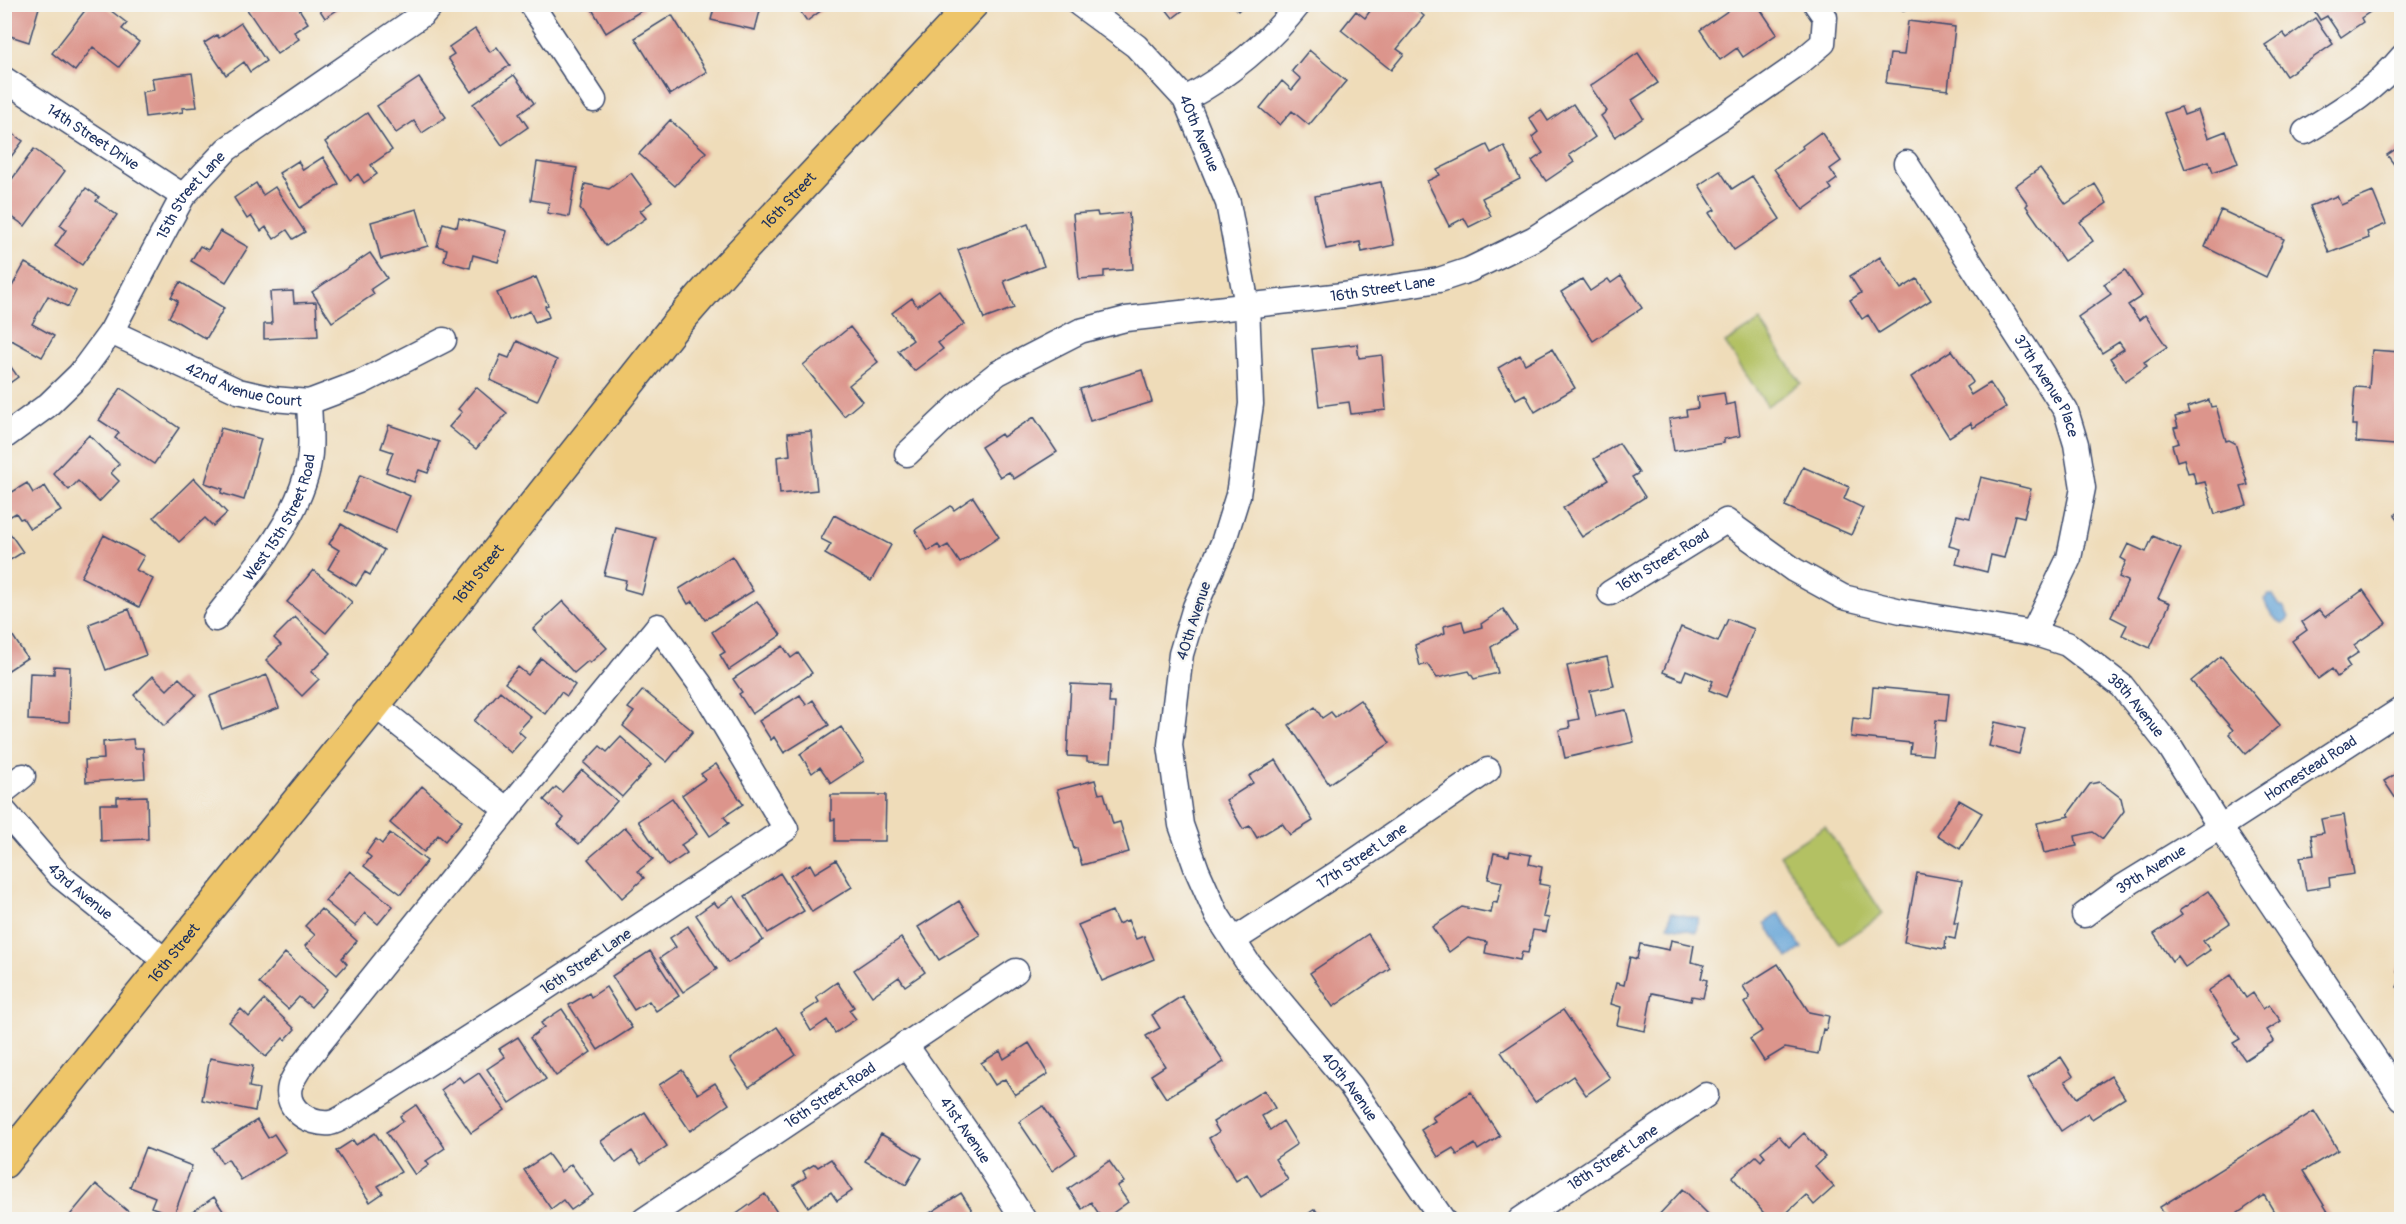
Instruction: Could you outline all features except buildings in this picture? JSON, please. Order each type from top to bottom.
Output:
[{"type":"main road","name":"16th Street","points":[[4,1163],[375,705],[674,327],[724,270],[973,4]]},
{"type":"street","name":"15th Street Lane","points":[[4,437],[48,405],[80,374],[111,332],[183,196],[227,149],[423,14],[432,4]]},
{"type":"street","points":[[531,4],[594,100]]},
{"type":"street","name":"40th Avenue","points":[[1078,4],[1136,46],[1185,99],[1228,203],[1247,305],[1251,404],[1238,495],[1223,543],[1196,607],[1181,654],[1170,745],[1181,825],[1197,870],[1217,915],[1248,963],[1351,1086],[1443,1220]]},
{"type":"street","points":[[1185,99],[1215,83],[1286,21],[1299,4]]},
{"type":"street","name":"16th Street Lane","points":[[907,454],[965,399],[998,373],[1080,331],[1126,319],[1438,280],[1469,270],[1533,239],[1720,119],[1792,69],[1823,43],[1825,17],[1816,4]]},
{"type":"street","points":[[2305,132],[2346,108],[2385,78],[2402,57]]},
{"type":"street","name":"14th Street Drive","points":[[4,79],[183,196]]},
{"type":"street","name":"37th Avenue Place","points":[[1906,163],[2066,411],[2076,444],[2083,488],[2069,558],[2034,633]]},
{"type":"street","name":"42nd Avenue Court","points":[[111,332],[238,391],[273,399],[309,402],[362,382],[444,340]]},
{"type":"street","name":"West 15th Street Road","points":[[215,619],[271,546],[293,507],[306,475],[311,445],[309,402]]},
{"type":"street","name":"38th Avenue","points":[[1714,527],[1726,521],[1794,570],[1844,597],[1901,611],[2034,633],[2067,644],[2122,686],[2170,747],[2220,827],[2402,1099]]},
{"type":"street","name":"16th Street Road","points":[[1610,593],[1714,527]]},
{"type":"street","name":"16th Street Lane","points":[[658,626],[700,684],[786,829],[535,996],[333,1123],[319,1123],[306,1119],[295,1110],[290,1101],[290,1087],[299,1069],[507,810],[658,626]]},
{"type":"street","points":[[375,705],[507,810]]},
{"type":"street","name":"Homestead Road","points":[[2220,827],[2402,709]]},
{"type":"street","name":"17th Street Lane","points":[[1234,940],[1339,872],[1488,770]]},
{"type":"street","name":"43rd Avenue","points":[[4,811],[60,876],[167,962]]},
{"type":"street","name":"39th Avenue","points":[[2084,915],[2124,886],[2220,827]]},
{"type":"street","name":"16th Street Road","points":[[644,1220],[1017,971]]},
{"type":"street","name":"41st Avenue","points":[[905,1044],[978,1148],[1023,1220]]},
{"type":"street","name":"18th Street Lane","points":[[1520,1220],[1706,1095]]},
{"type":"green space","points":[[1760,321],[1801,383],[1767,406],[1725,343]]},
{"type":"green space","points":[[1825,826],[1883,914],[1839,944],[1780,855]]},
{"type":"water","points":[[2273,595],[2280,606],[2283,606],[2289,617],[2284,623],[2274,617],[2267,607],[2264,599]]},
{"type":"water","points":[[1671,913],[1699,918],[1697,932],[1668,926]]},
{"type":"water","points":[[1779,913],[1802,948],[1788,958],[1765,923]]}]
